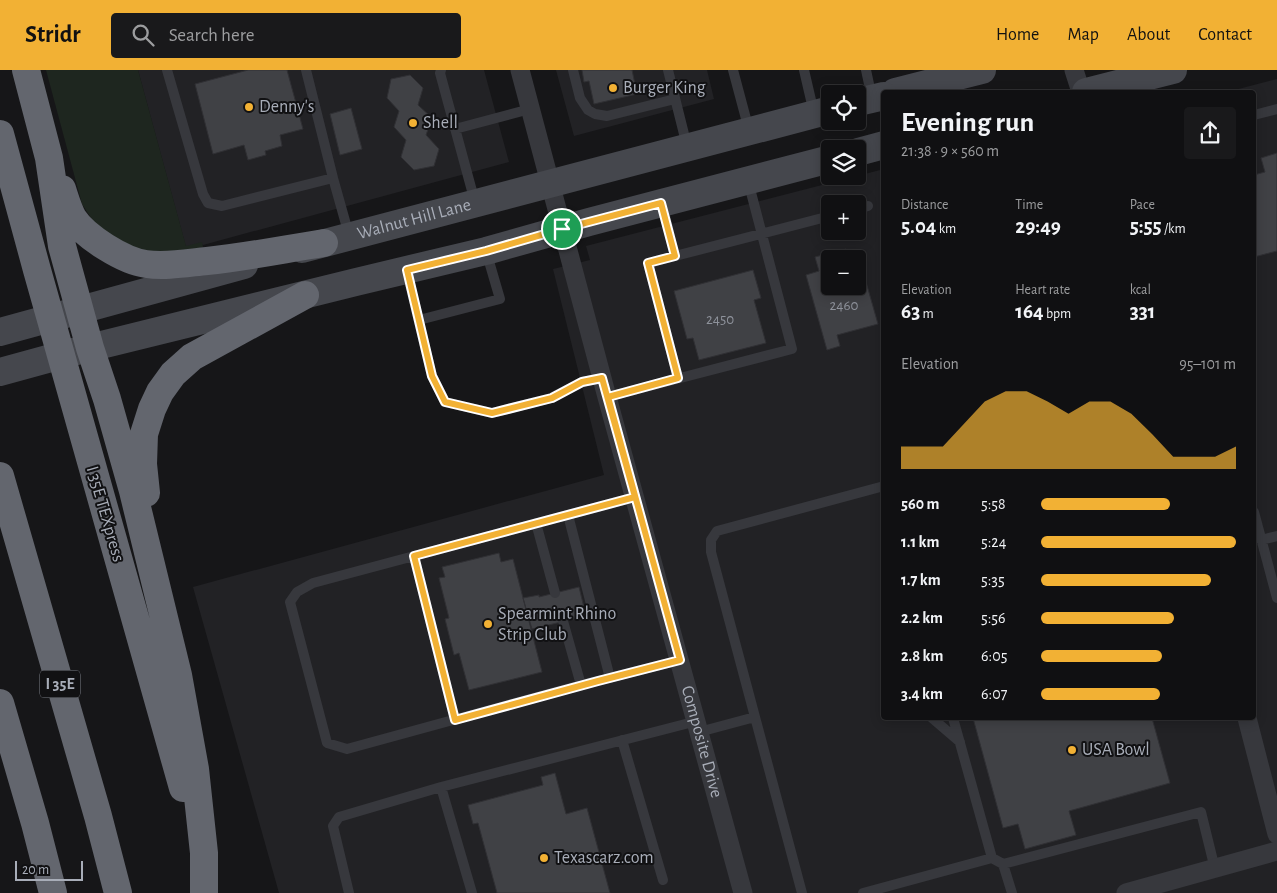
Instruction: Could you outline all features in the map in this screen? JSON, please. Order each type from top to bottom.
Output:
[{"type":"highway","points":[[26,70],[49,158],[62,246],[90,348],[107,399],[148,552],[178,676],[195,770],[204,852],[204,893]]},
{"type":"highway","name":"I 35E TEXpress","points":[[0,134],[212,893]]},
{"type":"highway","points":[[49,158],[73,218],[89,235],[107,248],[126,258],[145,264],[176,265],[238,258],[337,239]]},
{"type":"highway","points":[[148,552],[145,480],[142,464],[144,434],[160,392],[173,374],[192,357],[305,295]]},
{"type":"highway","name":"I 35E","points":[[0,476],[98,816],[118,893]]},
{"type":"highway","points":[[0,704],[35,823],[53,893]]},
{"type":"main road","points":[[904,90],[982,70]]},
{"type":"main road","points":[[1094,90],[1173,70]]},
{"type":"main road","name":"Walnut Hill Lane","points":[[0,332],[337,239],[821,112]]},
{"type":"main road","points":[[866,150],[881,146]]},
{"type":"main road","points":[[0,372],[90,348],[486,251],[562,229],[821,161]]},
{"type":"street","name":"Composite Drive","points":[[520,70],[743,893]]},
{"type":"street","points":[[1074,70],[1079,90]]},
{"type":"street","points":[[1248,720],[1277,834]]},
{"type":"street","points":[[1126,893],[1277,851]]},
{"type":"lane","points":[[167,70],[203,194],[208,203],[222,206],[333,178]]},
{"type":"lane","points":[[306,70],[333,178],[337,239]]},
{"type":"lane","points":[[441,70],[440,73],[475,203]]},
{"type":"lane","points":[[573,70],[580,98],[588,110],[595,114],[607,116],[675,99]]},
{"type":"lane","points":[[668,70],[687,147]]},
{"type":"lane","points":[[733,70],[749,131]]},
{"type":"lane","points":[[804,70],[821,110]]},
{"type":"lane","points":[[866,70],[877,97]]},
{"type":"lane","points":[[455,130],[530,109]]},
{"type":"lane","points":[[1256,114],[1277,109]]},
{"type":"lane","points":[[608,397],[792,349],[748,181]]},
{"type":"lane","points":[[661,203],[675,256]]},
{"type":"lane","points":[[678,378],[648,263],[821,218]]},
{"type":"lane","points":[[419,320],[500,299],[486,251]]},
{"type":"lane","points":[[407,270],[432,376],[445,402],[492,413],[552,398],[582,382],[602,378]]},
{"type":"lane","points":[[802,893],[711,552],[711,540],[716,531],[881,487]]},
{"type":"lane","points":[[635,497],[313,583],[297,592],[290,602],[328,743],[347,749],[680,660]]},
{"type":"lane","points":[[568,515],[610,678]]},
{"type":"lane","points":[[1256,520],[1277,598]]},
{"type":"lane","points":[[536,523],[555,593]]},
{"type":"lane","points":[[1261,540],[1277,536]]},
{"type":"lane","points":[[414,556],[455,720]]},
{"type":"lane","points":[[563,621],[580,686]]},
{"type":"lane","points":[[349,893],[333,826],[339,817],[441,787],[622,740],[755,717]]},
{"type":"lane","points":[[934,720],[960,742]]},
{"type":"lane","points":[[954,720],[992,858]]},
{"type":"lane","points":[[622,740],[663,880]]},
{"type":"lane","points":[[441,787],[472,893]]},
{"type":"lane","points":[[863,893],[992,858],[1003,864],[1201,812],[1215,869]]},
{"type":"lane","points":[[1003,864],[1012,893]]},
{"type":"shaded area","points":[[46,70],[138,70],[186,246],[202,242],[203,247],[151,257],[97,227],[82,204]]},
{"type":"shaded area","points":[[138,70],[484,70],[509,162],[203,245],[201,243],[186,247]]},
{"type":"shaded area","points":[[556,70],[707,70],[714,99],[574,136]]},
{"type":"shaded area","points":[[1277,79],[1277,893],[279,893],[193,587],[604,475],[553,269],[590,260],[586,246],[822,185],[866,185],[866,174],[881,170],[881,720],[1256,720],[1256,90],[1235,90]]},
{"type":"building","name":"Denny's","points":[[248,70],[287,70],[303,129],[280,135],[282,146],[265,151],[266,155],[248,160],[244,145],[213,154],[195,84]]},
{"type":"building","name":"Burger King","points":[[582,70],[632,70],[637,94],[594,104],[589,81],[584,82]]},
{"type":"building","name":"Shell","points":[[410,75],[423,88],[418,105],[432,118],[426,135],[439,149],[434,166],[414,170],[401,157],[406,140],[394,127],[399,111],[387,98],[391,79]]},
{"type":"building","points":[[351,108],[362,149],[340,155],[330,114]]},
{"type":"building","points":[[1277,153],[1277,251],[1256,256],[1256,174],[1265,172],[1261,158]]},
{"type":"building","points":[[821,255],[821,295],[866,295],[866,282],[878,324],[837,335],[840,346],[827,350],[806,275],[819,271],[815,257]]},
{"type":"building","points":[[753,270],[761,298],[754,300],[766,343],[699,360],[693,338],[687,339],[674,291]]},
{"type":"building","name":"Spearmint Rhino Strip Club","points":[[499,553],[501,562],[513,559],[542,672],[469,690],[459,653],[454,655],[445,619],[449,618],[439,578],[445,577],[442,567]]},
{"type":"building","points":[[579,587],[586,616],[532,629],[523,598],[539,595],[539,597]]},
{"type":"building","name":"USA Bowl","points":[[974,720],[1153,720],[1170,783],[1069,811],[1076,835],[1025,849],[1018,824],[1003,828]]},
{"type":"building","name":"Texascarz.com","points":[[555,773],[566,814],[587,808],[610,893],[497,893],[478,823],[473,824],[468,805],[543,785],[541,777]]},
{"type":"place","name":"Burger King","points":[[613,88]]},
{"type":"place","name":"Denny's","points":[[249,107]]},
{"type":"place","name":"Shell","points":[[413,123]]},
{"type":"place","name":"Spearmint Rhino Strip Club","points":[[488,624]]},
{"type":"place","name":"USA Bowl","points":[[1072,750]]},
{"type":"place","name":"Texascarz.com","points":[[544,858]]},
{"type":"route","points":[[661,203],[675,256],[648,263],[678,378],[608,397],[680,660],[455,720],[414,556],[635,497],[602,378],[582,382],[552,398],[492,413],[445,402],[432,376],[407,270],[486,251],[562,229],[661,203]]}]
